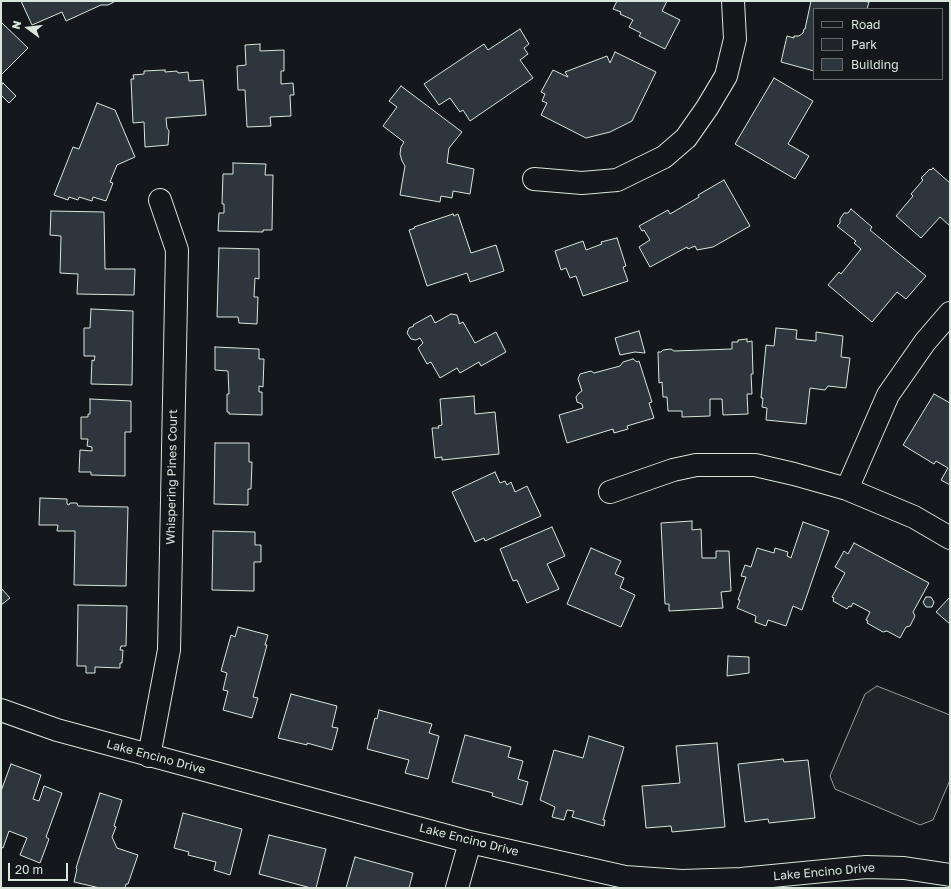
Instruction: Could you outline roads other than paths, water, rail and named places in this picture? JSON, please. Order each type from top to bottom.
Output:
[{"type":"street","points":[[534,179],[582,183],[617,180],[664,157],[686,138],[707,108],[726,76],[735,39],[733,1]]},
{"type":"street","name":"Whispering Pines Court","points":[[149,756],[169,643],[177,250],[160,200]]},
{"type":"street","points":[[847,489],[888,395],[925,342],[950,313]]},
{"type":"street","points":[[610,492],[673,470],[696,465],[755,465],[847,489],[914,517],[950,538]]},
{"type":"street","name":"Lake Encino Drive","points":[[1,710],[57,730],[149,756],[470,842],[625,877],[682,881],[741,879],[866,867],[904,868],[950,875]]},
{"type":"street","points":[[457,888],[470,842]]}]
